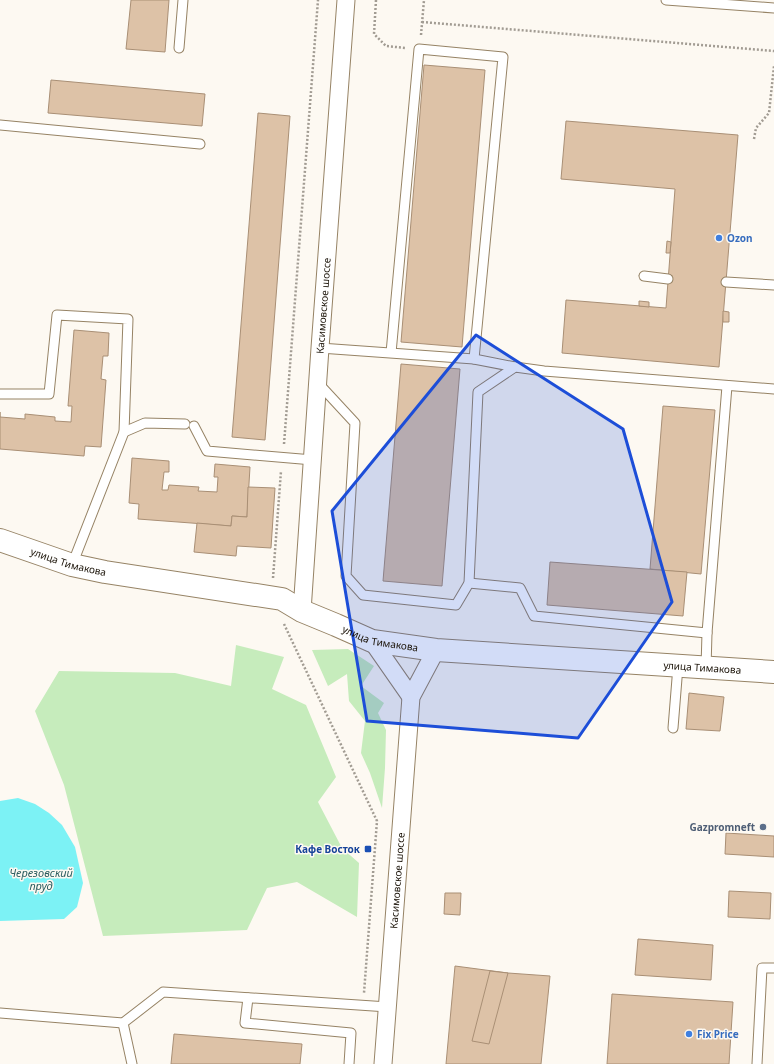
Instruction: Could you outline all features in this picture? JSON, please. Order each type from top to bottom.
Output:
[{"type":"street","name":"Касимовское шоссе","points":[[302,611],[346,0]]},
{"type":"street","name":"улица Тимакова","points":[[0,540],[72,565],[105,572],[282,599],[302,611],[372,641],[436,650],[774,672]]},
{"type":"street","points":[[372,641],[412,697]]},
{"type":"street","name":"Касимовское шоссе","points":[[383,1064],[412,697],[436,650]]},
{"type":"lane","points":[[179,48],[183,0]]},
{"type":"lane","points":[[666,0],[774,8]]},
{"type":"lane","points":[[391,353],[419,50],[503,57],[474,359]]},
{"type":"lane","points":[[0,125],[200,144]]},
{"type":"lane","points":[[644,276],[668,279]]},
{"type":"lane","points":[[726,282],[774,285]]},
{"type":"lane","points":[[0,394],[49,394],[57,315],[128,319],[124,432],[72,565]]},
{"type":"lane","points":[[320,348],[474,359],[544,371],[774,389]]},
{"type":"lane","points":[[318,382],[355,423],[346,576],[363,595],[456,605],[469,583],[478,392],[515,367]]},
{"type":"lane","points":[[706,668],[707,633],[727,386]]},
{"type":"lane","points":[[124,432],[145,423],[189,425],[207,451],[313,460]]},
{"type":"lane","points":[[469,583],[520,588],[534,616],[707,633]]},
{"type":"lane","points":[[673,728],[678,666]]},
{"type":"lane","points":[[757,1064],[762,968],[774,968]]},
{"type":"lane","points":[[0,1013],[123,1023],[163,992],[388,1007]]},
{"type":"lane","points":[[248,998],[245,1023],[351,1033],[348,1064]]},
{"type":"lane","points":[[123,1023],[132,1064]]},
{"type":"path","points":[[318,0],[271,598],[377,821],[363,1006]]},
{"type":"path","points":[[376,0],[374,34],[386,46],[419,50],[424,0]]},
{"type":"path","points":[[422,22],[774,51]]},
{"type":"path","points":[[754,139],[756,128],[770,113],[774,66]]},
{"type":"highlighted area","points":[[476,335],[623,429],[672,602],[578,738],[367,721],[332,511]]},
{"type":"green space","points":[[236,645],[284,657],[272,689],[306,705],[336,777],[318,802],[342,848],[359,863],[357,917],[297,882],[267,888],[247,930],[103,936],[64,785],[35,711],[59,671],[175,673],[231,686]]},
{"type":"green space","points":[[348,649],[374,666],[361,686],[384,703],[378,713],[386,730],[382,808],[370,773],[361,753],[365,721],[349,701],[347,674],[328,686],[312,650]]},
{"type":"water","name":"Черезовский пруд","points":[[18,798],[35,804],[49,813],[62,825],[75,847],[83,883],[77,907],[64,919],[0,921],[0,801]]},
{"type":"building","points":[[131,0],[169,0],[165,52],[126,49]]},
{"type":"building","points":[[424,65],[485,70],[462,347],[401,342]]},
{"type":"building","points":[[51,80],[205,94],[202,126],[48,113]]},
{"type":"building","points":[[258,113],[290,116],[265,440],[232,437]]},
{"type":"building","points":[[566,121],[738,135],[719,367],[562,353],[566,300],[666,308],[675,189],[561,179]]},
{"type":"building","points":[[667,241],[671,242],[670,253],[666,253]]},
{"type":"building","points":[[639,301],[649,302],[649,307],[639,306]]},
{"type":"building","points":[[723,311],[729,312],[729,322],[723,322]]},
{"type":"building","points":[[74,330],[109,333],[108,356],[103,356],[101,379],[106,380],[101,447],[85,446],[84,456],[0,449],[0,417],[25,419],[25,414],[55,417],[55,421],[71,422],[72,406],[68,406]]},
{"type":"building","points":[[401,364],[460,369],[442,586],[383,581]]},
{"type":"building","points":[[663,406],[715,410],[701,574],[650,569]]},
{"type":"building","points":[[132,458],[169,461],[169,472],[164,472],[162,490],[168,490],[169,485],[199,487],[198,491],[217,492],[218,477],[214,477],[215,464],[250,467],[247,517],[232,516],[231,526],[138,519],[139,504],[129,503]]},
{"type":"building","points":[[248,487],[275,488],[271,548],[237,546],[236,556],[194,552],[197,523],[231,526],[232,516],[247,517]]},
{"type":"building","points":[[550,562],[687,572],[683,616],[547,605]]},
{"type":"building","points":[[689,693],[724,697],[720,731],[686,729]]},
{"type":"building","points":[[726,833],[774,836],[774,857],[725,854]]},
{"type":"building","points":[[729,891],[771,893],[770,919],[728,917]]},
{"type":"building","points":[[445,893],[461,893],[460,915],[444,914]]},
{"type":"building","points":[[638,939],[713,945],[711,980],[635,975]]},
{"type":"building","points":[[455,966],[508,973],[550,976],[541,1064],[446,1064]]},
{"type":"building","points":[[490,971],[508,973],[489,1044],[472,1041]]},
{"type":"building","points":[[612,994],[733,1002],[729,1064],[607,1064]]},
{"type":"building","points":[[174,1034],[302,1044],[300,1064],[171,1064]]},
{"type":"place","name":"Ozon","points":[[719,238]]},
{"type":"place","name":"Gazpromneft","points":[[763,827]]},
{"type":"place","name":"Кафе Восток","points":[[368,849]]},
{"type":"place","name":"Fix Price","points":[[689,1034]]}]
